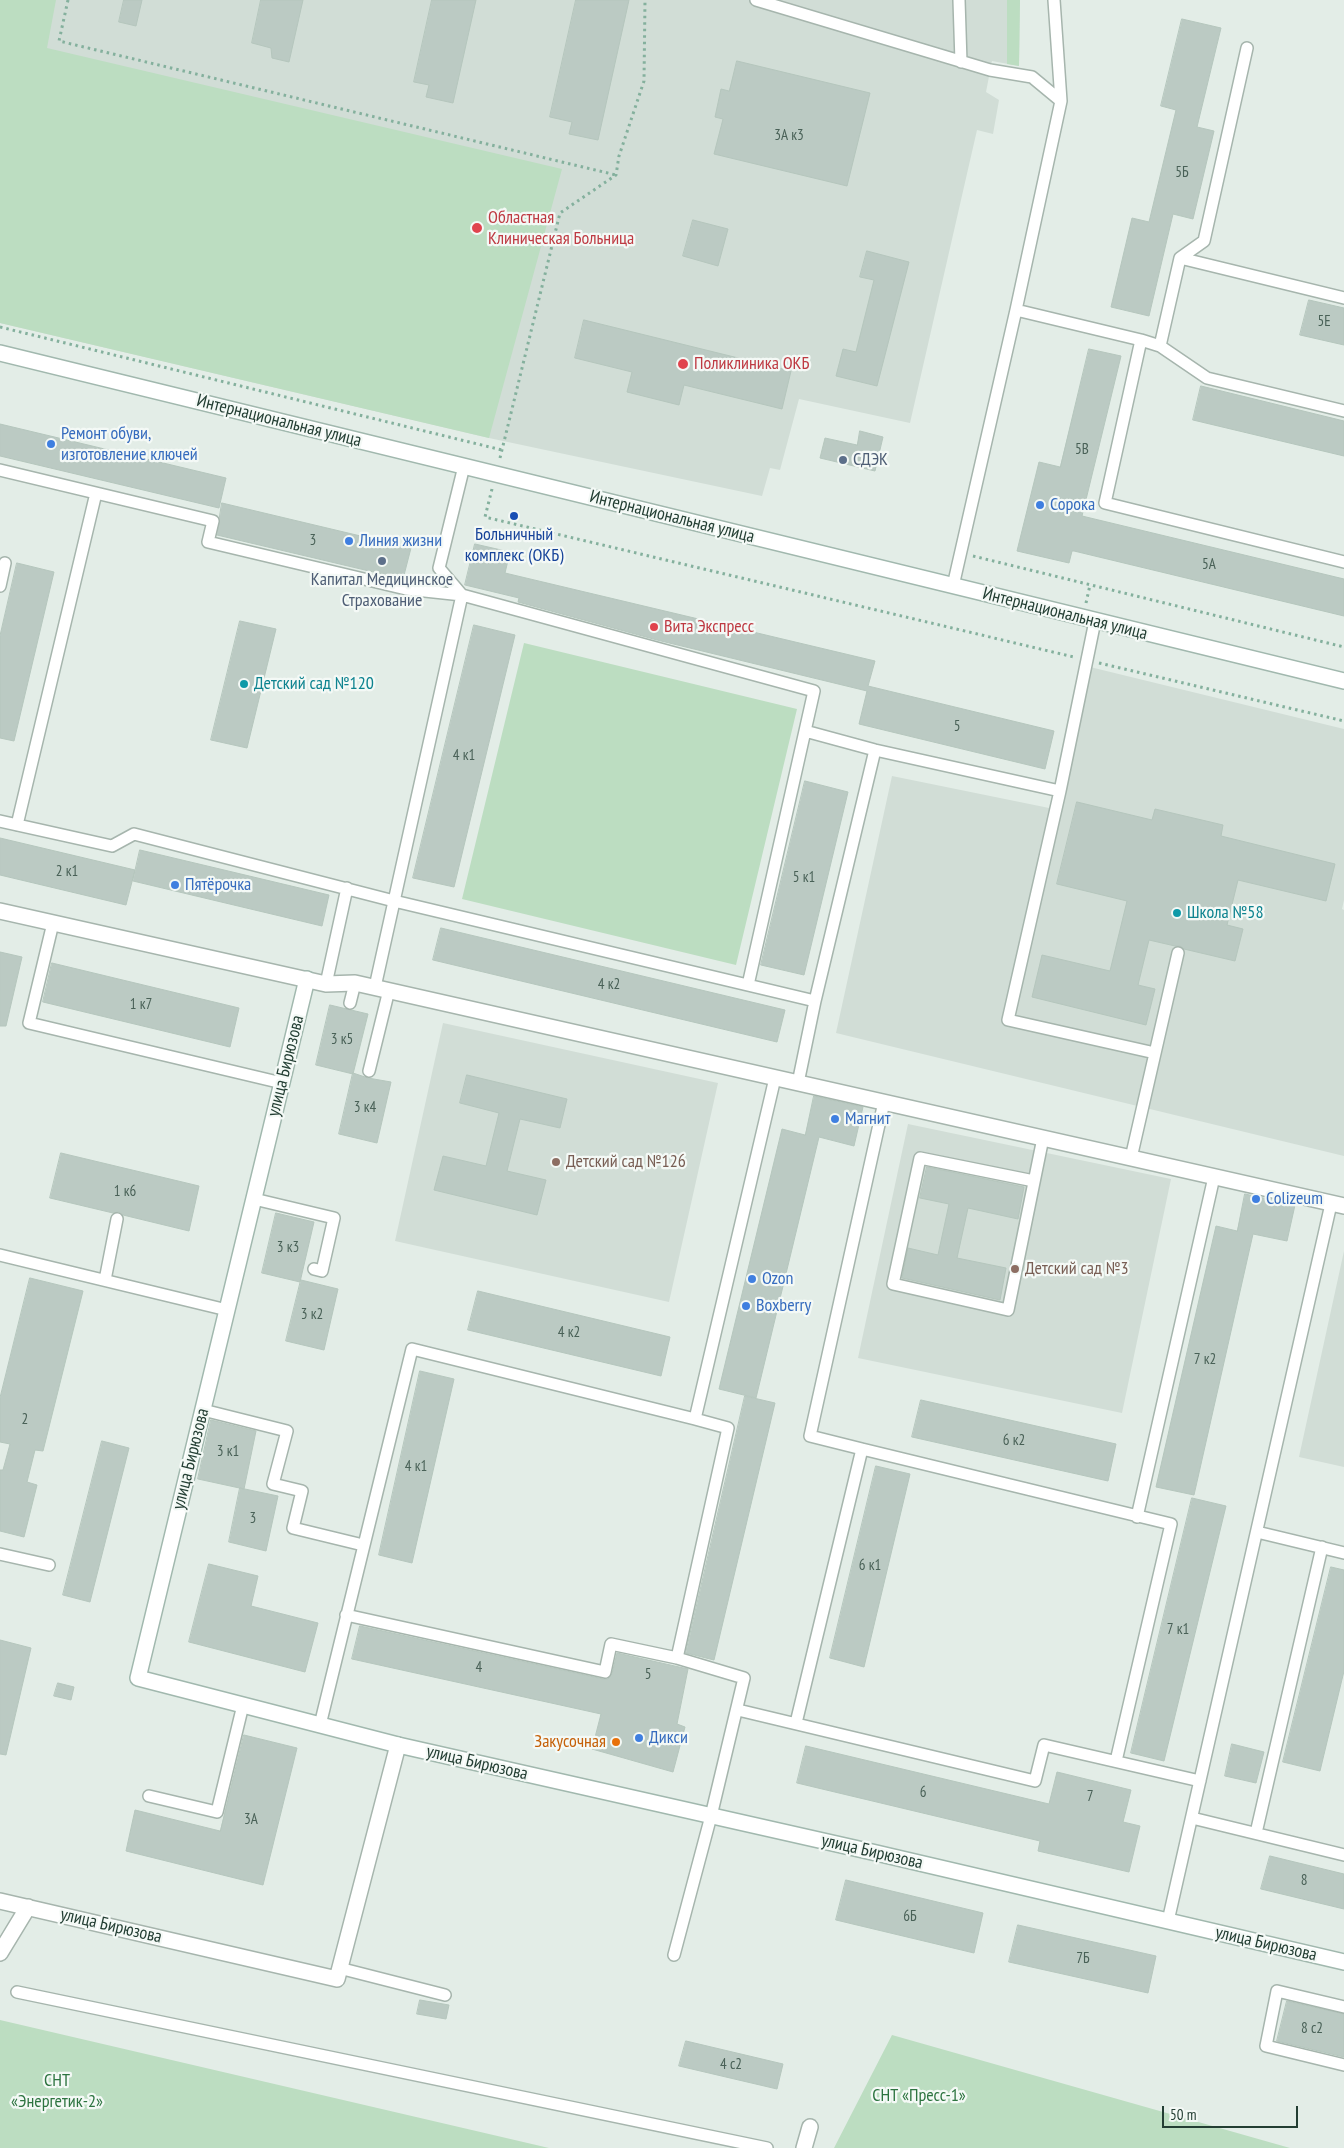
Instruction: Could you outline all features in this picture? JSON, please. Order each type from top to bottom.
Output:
[{"type":"street","name":"Интернациональная улица","points":[[0,353],[1344,682]]},
{"type":"street","points":[[0,911],[326,984],[355,983],[1338,1205]]},
{"type":"street","name":"улица Бирюзова","points":[[307,979],[138,1678],[398,1745],[1344,1962]]},
{"type":"street","points":[[339,1968],[398,1745]]},
{"type":"street","name":"улица Бирюзова","points":[[0,1900],[337,1979],[339,1968]]},
{"type":"street","points":[[0,1953],[28,1907]]},
{"type":"street","points":[[804,2148],[810,2127]]},
{"type":"lane","points":[[756,0],[961,62],[990,70],[1032,77],[1061,101]]},
{"type":"lane","points":[[960,0],[961,62]]},
{"type":"lane","points":[[953,586],[1016,310],[1061,101],[1054,0]]},
{"type":"lane","points":[[1160,346],[1180,258],[1204,241],[1247,48]]},
{"type":"lane","points":[[1180,258],[1344,298]]},
{"type":"lane","points":[[1016,310],[1160,346],[1207,378],[1344,410]]},
{"type":"lane","points":[[1141,340],[1105,503],[1344,562]]},
{"type":"lane","points":[[462,595],[439,568],[464,466]]},
{"type":"lane","points":[[0,470],[213,521],[208,542],[406,589],[462,595],[814,692],[748,985]]},
{"type":"lane","points":[[17,825],[96,493]]},
{"type":"lane","points":[[0,586],[5,563]]},
{"type":"lane","points":[[370,1070],[394,900],[462,595]]},
{"type":"lane","points":[[1096,621],[1060,792],[1008,1020],[1155,1053]]},
{"type":"lane","points":[[805,731],[875,750],[1060,792]]},
{"type":"lane","points":[[798,1083],[815,1000],[875,750]]},
{"type":"lane","points":[[0,821],[112,846],[134,834],[394,900],[815,1000]]},
{"type":"lane","points":[[326,984],[347,888]]},
{"type":"lane","points":[[53,923],[29,1023],[282,1083]]},
{"type":"lane","points":[[1131,1158],[1178,953]]},
{"type":"lane","points":[[350,1003],[355,983]]},
{"type":"lane","points":[[695,1419],[775,1078]]},
{"type":"lane","points":[[884,1102],[810,1436],[1171,1524],[1116,1761]]},
{"type":"lane","points":[[1034,1181],[920,1158],[893,1284],[1008,1310],[1043,1138]]},
{"type":"lane","points":[[1137,1516],[1214,1177]]},
{"type":"lane","points":[[254,1199],[334,1218],[322,1271]]},
{"type":"lane","points":[[1168,1921],[1257,1532],[1338,1205]]},
{"type":"lane","points":[[105,1280],[117,1219]]},
{"type":"lane","points":[[0,1255],[227,1310]]},
{"type":"lane","points":[[320,1725],[412,1349],[728,1428],[677,1658]]},
{"type":"lane","points":[[203,1410],[287,1431],[274,1484],[302,1491],[293,1528],[363,1545]]},
{"type":"lane","points":[[796,1724],[862,1449]]},
{"type":"lane","points":[[1257,1532],[1344,1552]]},
{"type":"lane","points":[[1256,1833],[1322,1547]]},
{"type":"lane","points":[[0,1554],[49,1565]]},
{"type":"lane","points":[[346,1615],[605,1672],[611,1644],[677,1658],[744,1678],[738,1710],[674,1955]]},
{"type":"lane","points":[[149,1796],[217,1812],[243,1705]]},
{"type":"lane","points":[[738,1710],[1035,1781],[1044,1745],[1200,1780]]},
{"type":"lane","points":[[1192,1818],[1344,1855]]},
{"type":"lane","points":[[339,1968],[445,1995]]},
{"type":"lane","points":[[1344,2007],[1277,1991],[1266,2046],[1344,2065]]},
{"type":"lane","points":[[17,1992],[763,2147]]},
{"type":"path","points":[[68,0],[59,40],[616,175]]},
{"type":"path","points":[[645,0],[644,81],[619,156],[616,175],[560,214],[485,517],[1344,721]]},
{"type":"path","points":[[0,327],[502,450]]},
{"type":"path","points":[[960,553],[1344,648]]},
{"type":"shaded area","name":"Областная Клиническая Больница","points":[[0,0],[1020,0],[1019,66],[992,61],[986,92],[999,100],[993,134],[977,130],[910,423],[799,399],[780,470],[770,468],[762,496],[489,438],[0,323]]},
{"type":"shaded area","points":[[1090,667],[1344,729],[1344,900],[1342,909],[1344,910],[1344,1156],[836,1033],[892,776],[1054,809]]},
{"type":"shaded area","name":"Детский сад №126","points":[[443,1023],[718,1083],[669,1302],[395,1241]]},
{"type":"shaded area","name":"Детский сад №3","points":[[908,1124],[1171,1179],[1122,1413],[858,1358]]},
{"type":"shaded area","points":[[1344,1251],[1344,1467],[1299,1457]]},
{"type":"green space","points":[[0,0],[56,0],[47,48],[562,169],[489,438],[0,323]]},
{"type":"green space","points":[[1007,0],[1020,0],[1019,66],[1007,64]]},
{"type":"green space","points":[[524,643],[797,709],[736,965],[462,899]]},
{"type":"green space","name":"СНТ «Энергетик-2»","points":[[0,2020],[549,2148],[0,2148]]},
{"type":"green space","name":"СНТ «Пресс-1»","points":[[892,2035],[1290,2148],[834,2148]]},
{"type":"building","points":[[124,0],[142,0],[136,26],[119,22]]},
{"type":"building","points":[[261,0],[303,0],[289,62],[272,58],[271,48],[252,43]]},
{"type":"building","points":[[432,0],[476,0],[453,103],[426,97],[429,85],[414,82]]},
{"type":"building","points":[[576,0],[629,0],[598,140],[569,134],[572,122],[550,117]]},
{"type":"building","points":[[1182,19],[1221,28],[1197,127],[1214,131],[1193,219],[1173,214],[1149,316],[1111,307],[1132,218],[1149,222],[1176,110],[1161,106]]},
{"type":"building","points":[[737,61],[870,93],[847,186],[714,154],[723,119],[715,117],[721,89],[729,91]]},
{"type":"building","points":[[693,220],[728,229],[718,266],[683,256]]},
{"type":"building","points":[[867,251],[909,262],[877,386],[836,376],[843,349],[856,352],[874,280],[860,277]]},
{"type":"building","points":[[1309,300],[1344,308],[1344,345],[1300,335]]},
{"type":"building","name":"Поликлиника ОКБ","points":[[584,320],[791,371],[782,409],[684,385],[679,405],[627,392],[632,372],[575,358]]},
{"type":"building","points":[[1089,349],[1121,356],[1082,516],[1344,579],[1344,616],[1074,551],[1072,551],[1069,563],[1017,551],[1039,462],[1060,467]]},
{"type":"building","points":[[1201,386],[1344,421],[1344,456],[1193,420]]},
{"type":"building","points":[[0,424],[226,478],[219,508],[0,456]]},
{"type":"building","points":[[860,431],[883,437],[875,471],[820,458],[825,438],[857,445]]},
{"type":"building","points":[[222,503],[411,548],[403,579],[217,535]]},
{"type":"building","points":[[475,544],[510,552],[505,573],[875,661],[868,686],[1054,731],[1045,769],[859,724],[867,691],[657,640],[518,602],[519,598],[465,585]]},
{"type":"building","points":[[17,563],[54,572],[14,741],[0,738],[0,636]]},
{"type":"building","name":"Детский сад №120","points":[[240,621],[276,629],[247,748],[211,740]]},
{"type":"building","points":[[474,625],[515,635],[454,887],[413,878]]},
{"type":"building","points":[[805,781],[848,792],[804,975],[761,965]]},
{"type":"building","name":"Школа №58","points":[[1077,802],[1152,820],[1155,809],[1223,825],[1221,836],[1335,864],[1326,901],[1238,880],[1227,925],[1243,929],[1235,961],[1184,949],[1180,946],[1149,940],[1138,985],[1155,989],[1146,1025],[1032,997],[1042,955],[1110,971],[1127,901],[1057,884]]},
{"type":"building","points":[[0,838],[135,870],[126,905],[0,875]]},
{"type":"building","points":[[140,850],[329,895],[322,926],[133,881]]},
{"type":"building","points":[[441,928],[785,1010],[777,1042],[433,960]]},
{"type":"building","points":[[0,952],[22,957],[6,1026],[0,1026]]},
{"type":"building","points":[[52,963],[239,1008],[230,1047],[43,1002]]},
{"type":"building","points":[[330,1005],[368,1014],[353,1074],[316,1065]]},
{"type":"building","points":[[353,1073],[391,1082],[377,1143],[339,1134]]},
{"type":"building","name":"Детский сад №126","points":[[467,1075],[567,1099],[560,1128],[520,1119],[507,1171],[546,1180],[537,1215],[434,1190],[443,1156],[486,1166],[499,1113],[460,1103]]},
{"type":"building","points":[[814,1096],[863,1107],[854,1146],[819,1137],[756,1398],[719,1389],[782,1129],[805,1135]]},
{"type":"building","points":[[61,1153],[199,1186],[189,1231],[123,1215],[119,1212],[113,1213],[50,1198]]},
{"type":"building","name":"Детский сад №3","points":[[927,1167],[1024,1187],[1018,1219],[968,1208],[957,1258],[1006,1268],[1000,1300],[902,1278],[908,1248],[938,1255],[949,1204],[920,1198]]},
{"type":"building","points":[[1245,1194],[1295,1205],[1287,1241],[1253,1234],[1194,1495],[1156,1487],[1216,1226],[1237,1231]]},
{"type":"building","points":[[276,1213],[314,1222],[300,1282],[262,1273]]},
{"type":"building","points":[[30,1278],[83,1291],[43,1451],[35,1450],[27,1482],[37,1485],[24,1537],[0,1531],[0,1470],[3,1470],[10,1444],[0,1442],[0,1398]]},
{"type":"building","points":[[301,1280],[338,1289],[324,1350],[286,1341]]},
{"type":"building","points":[[478,1291],[670,1337],[661,1376],[468,1330]]},
{"type":"building","points":[[420,1371],[454,1379],[412,1563],[379,1555]]},
{"type":"building","points":[[745,1396],[775,1403],[714,1660],[686,1653]]},
{"type":"building","points":[[921,1400],[1116,1444],[1108,1481],[912,1437]]},
{"type":"building","points":[[211,1420],[256,1431],[244,1489],[198,1479]]},
{"type":"building","points":[[102,1441],[129,1448],[90,1602],[63,1595]]},
{"type":"building","points":[[876,1466],[910,1474],[864,1667],[830,1658]]},
{"type":"building","points":[[240,1488],[278,1496],[266,1551],[229,1542]]},
{"type":"building","points":[[1192,1498],[1226,1506],[1164,1761],[1131,1753]]},
{"type":"building","points":[[209,1564],[258,1576],[251,1606],[318,1623],[305,1672],[189,1642]]},
{"type":"building","points":[[1331,1567],[1344,1570],[1344,1671],[1320,1771],[1283,1762]]},
{"type":"building","points":[[360,1626],[603,1679],[608,1679],[612,1674],[617,1653],[688,1669],[677,1724],[685,1727],[673,1772],[592,1749],[601,1714],[352,1659]]},
{"type":"building","points":[[0,1640],[31,1648],[6,1755],[0,1754]]},
{"type":"building","points":[[58,1683],[74,1687],[71,1700],[54,1696]]},
{"type":"building","points":[[244,1735],[297,1748],[263,1885],[126,1851],[135,1810],[220,1831]]},
{"type":"building","points":[[1232,1744],[1264,1752],[1256,1783],[1225,1776]]},
{"type":"building","points":[[806,1746],[1049,1804],[1057,1772],[1131,1790],[1123,1822],[1140,1826],[1129,1872],[1038,1851],[1040,1841],[797,1783]]},
{"type":"building","points":[[1270,1856],[1344,1874],[1344,1909],[1261,1889]]},
{"type":"building","points":[[846,1880],[983,1913],[974,1953],[836,1920]]},
{"type":"building","points":[[1018,1925],[1156,1956],[1148,1993],[1009,1962]]},
{"type":"building","points":[[420,2000],[449,2005],[446,2019],[417,2014]]},
{"type":"building","points":[[1287,2001],[1344,2014],[1344,2057],[1277,2041]]},
{"type":"building","points":[[686,2041],[783,2064],[777,2089],[679,2066]]},
{"type":"place","name":"Областная Клиническая Больница","points":[[477,228]]},
{"type":"place","name":"Поликлиника ОКБ","points":[[683,364]]},
{"type":"place","name":"Ремонт обуви, изготовление ключей","points":[[51,444]]},
{"type":"place","name":"СДЭК","points":[[843,460]]},
{"type":"place","name":"Сорока","points":[[1040,505]]},
{"type":"place","name":"Больничный комплекс (ОКБ)","points":[[514,516]]},
{"type":"place","name":"Линия жизни","points":[[349,541]]},
{"type":"place","name":"Капитал Медицинское Страхование","points":[[382,561]]},
{"type":"place","name":"Вита Экспресс","points":[[654,627]]},
{"type":"place","name":"Детский сад №120","points":[[244,684]]},
{"type":"place","name":"Пятёрочка","points":[[175,885]]},
{"type":"place","name":"Школа №58","points":[[1177,913]]},
{"type":"place","name":"Магнит","points":[[835,1119]]},
{"type":"place","name":"Детский сад №126","points":[[556,1162]]},
{"type":"place","name":"Colizeum","points":[[1256,1199]]},
{"type":"place","name":"Детский сад №3","points":[[1015,1269]]},
{"type":"place","name":"Ozon","points":[[752,1279]]},
{"type":"place","name":"Boxberry","points":[[746,1306]]},
{"type":"place","name":"Дикси","points":[[639,1738]]},
{"type":"place","name":"Закусочная","points":[[616,1742]]}]
